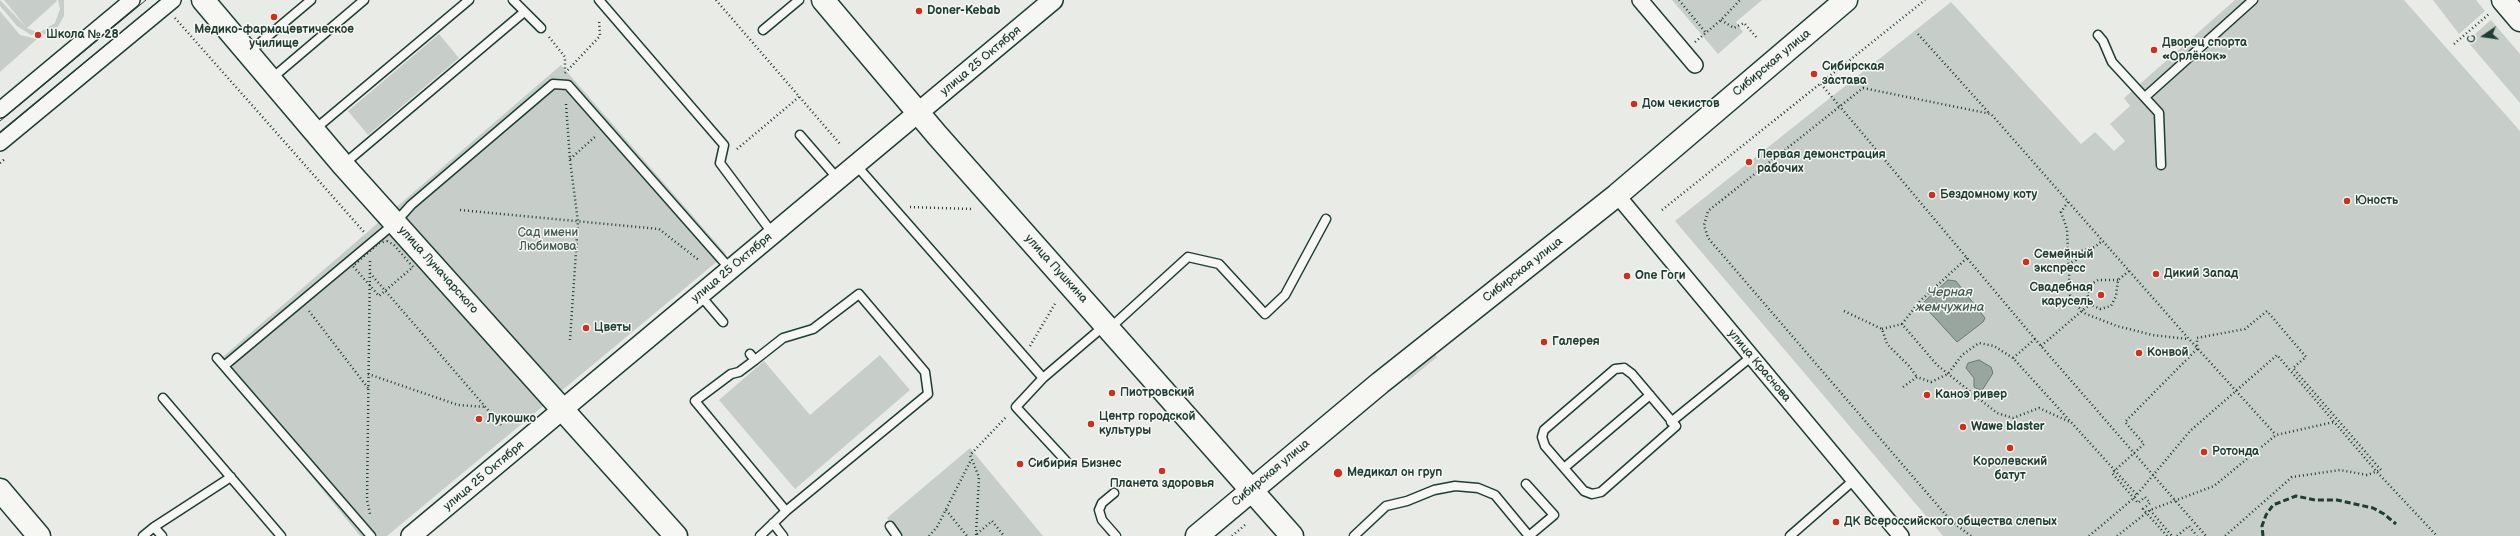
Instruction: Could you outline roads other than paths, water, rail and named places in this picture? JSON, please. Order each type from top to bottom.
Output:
[{"type":"main road","name":"улица Луначарского","points":[[203,0],[343,165],[565,410],[676,536]]},
{"type":"main road","name":"улица Пушкина","points":[[823,0],[918,113],[1292,536]]},
{"type":"main road","name":"Сибирская улица","points":[[1197,536],[1380,383],[1617,195],[1846,0]]},
{"type":"main road","points":[[2497,6],[2520,20]]},
{"type":"main road","points":[[0,490],[39,536]]},
{"type":"street","points":[[0,110],[132,0]]},
{"type":"street","points":[[0,143],[172,0]]},
{"type":"street","name":"улица 25 Октября","points":[[412,536],[565,410],[855,164],[1053,0]]},
{"type":"street","points":[[1640,0],[1695,65]]},
{"type":"street","name":"улица Краснова","points":[[1617,195],[1901,536]]},
{"type":"lane","points":[[248,53],[311,0]]},
{"type":"lane","points":[[270,79],[364,0]]},
{"type":"lane","points":[[314,130],[469,0]]},
{"type":"lane","points":[[513,0],[523,13],[541,28]]},
{"type":"lane","points":[[599,0],[724,145],[720,162],[773,234]]},
{"type":"lane","points":[[763,30],[799,0]]},
{"type":"lane","points":[[2145,97],[2253,0]]},
{"type":"lane","points":[[343,165],[523,13]]},
{"type":"lane","points":[[2098,35],[2103,41],[2112,62],[2159,113],[2161,165]]},
{"type":"lane","points":[[224,366],[301,300],[370,247],[411,205],[554,84],[568,84],[731,270]]},
{"type":"lane","points":[[800,135],[838,179]]},
{"type":"lane","points":[[855,164],[1043,378]]},
{"type":"lane","points":[[1066,461],[1016,407],[1043,378],[1108,327],[1188,257],[1219,264],[1265,314],[1285,295],[1326,219]]},
{"type":"lane","points":[[760,536],[786,511],[928,394],[925,372],[859,294],[813,329],[783,338],[752,357],[739,372],[731,374],[695,401],[786,511]]},
{"type":"lane","points":[[700,296],[723,322]]},
{"type":"lane","points":[[1671,422],[1751,357]]},
{"type":"lane","points":[[217,358],[372,536]]},
{"type":"lane","points":[[1615,368],[1624,368],[1632,374],[1671,422],[1676,426],[1600,492],[1592,494],[1584,491],[1545,446],[1542,437],[1544,430],[1615,368]]},
{"type":"lane","points":[[1564,468],[1650,395]]},
{"type":"lane","points":[[163,398],[281,536]]},
{"type":"lane","points":[[143,536],[154,527],[231,477]]},
{"type":"lane","points":[[1790,536],[1854,480]]},
{"type":"lane","points":[[1354,536],[1386,506],[1407,501],[1434,490],[1455,486],[1478,488],[1495,495],[1529,536],[1554,515],[1526,484]]},
{"type":"lane","points":[[1114,493],[1102,503],[1099,510],[1102,520],[1116,536]]},
{"type":"lane","points":[[773,523],[783,536]]},
{"type":"lane","points":[[890,526],[897,536]]},
{"type":"lane","points":[[154,527],[162,536]]},
{"type":"water","name":"Черная жемчужина","points":[[1948,280],[1956,281],[1985,318],[1983,322],[1957,342],[1925,307],[1924,302]]},
{"type":"water","points":[[1979,360],[1991,367],[1993,373],[1983,389],[1979,390],[1974,387],[1974,378],[1966,368],[1968,363]]},
{"type":"tram line","points":[[0,121],[146,0]]},
{"type":"tram line","points":[[0,133],[160,0]]},
{"type":"railway","points":[[2263,536],[2262,526],[2266,515],[2273,505],[2296,496],[2315,500],[2337,500],[2373,508],[2384,514],[2396,524]]},
{"type":"place","name":"Doner-Kebab","points":[[919,11]]},
{"type":"place","name":"Медико-фармацевтическое училище","points":[[274,17]]},
{"type":"place","name":"Школа № 28","points":[[38,35]]},
{"type":"place","name":"Дворец спорта «Орлёнок»","points":[[2154,50]]},
{"type":"place","name":"Сибирская застава","points":[[1814,74]]},
{"type":"place","name":"Дом чекистов","points":[[1634,104]]},
{"type":"place","name":"Первая демонстрация рабочих","points":[[1749,162]]},
{"type":"place","name":"Бездомному коту","points":[[1932,195]]},
{"type":"place","name":"Юность","points":[[2347,201]]},
{"type":"place","name":"Семейный экспресс","points":[[2026,262]]},
{"type":"place","name":"Дикий Запад","points":[[2156,274]]},
{"type":"place","name":"One Гоги","points":[[1627,276]]},
{"type":"place","name":"Свадебная карусель","points":[[2101,295]]},
{"type":"place","name":"Цветы","points":[[586,328]]},
{"type":"place","name":"Галерея","points":[[1544,342]]},
{"type":"place","name":"Конвой","points":[[2139,353]]},
{"type":"place","name":"Пиотровский","points":[[1112,393]]},
{"type":"place","name":"Каноэ ривер","points":[[1927,395]]},
{"type":"place","name":"Лукошко","points":[[479,419]]},
{"type":"place","name":"Центр городской культуры","points":[[1091,424]]},
{"type":"place","name":"Wawe blaster","points":[[1963,427]]},
{"type":"place","name":"Королевский батут","points":[[2010,448]]},
{"type":"place","name":"Ротонда","points":[[2204,452]]},
{"type":"place","name":"Сибирия Бизнес","points":[[1020,464]]},
{"type":"place","name":"Планета здоровья","points":[[1162,471]]},
{"type":"place","name":"Медикал он груп","points":[[1338,473]]},
{"type":"place","name":"ДК Всероссийского общества слепых","points":[[1836,522]]},
{"type":"park label","name":"Сад имени Любимова","points":[[548,240]]}]
